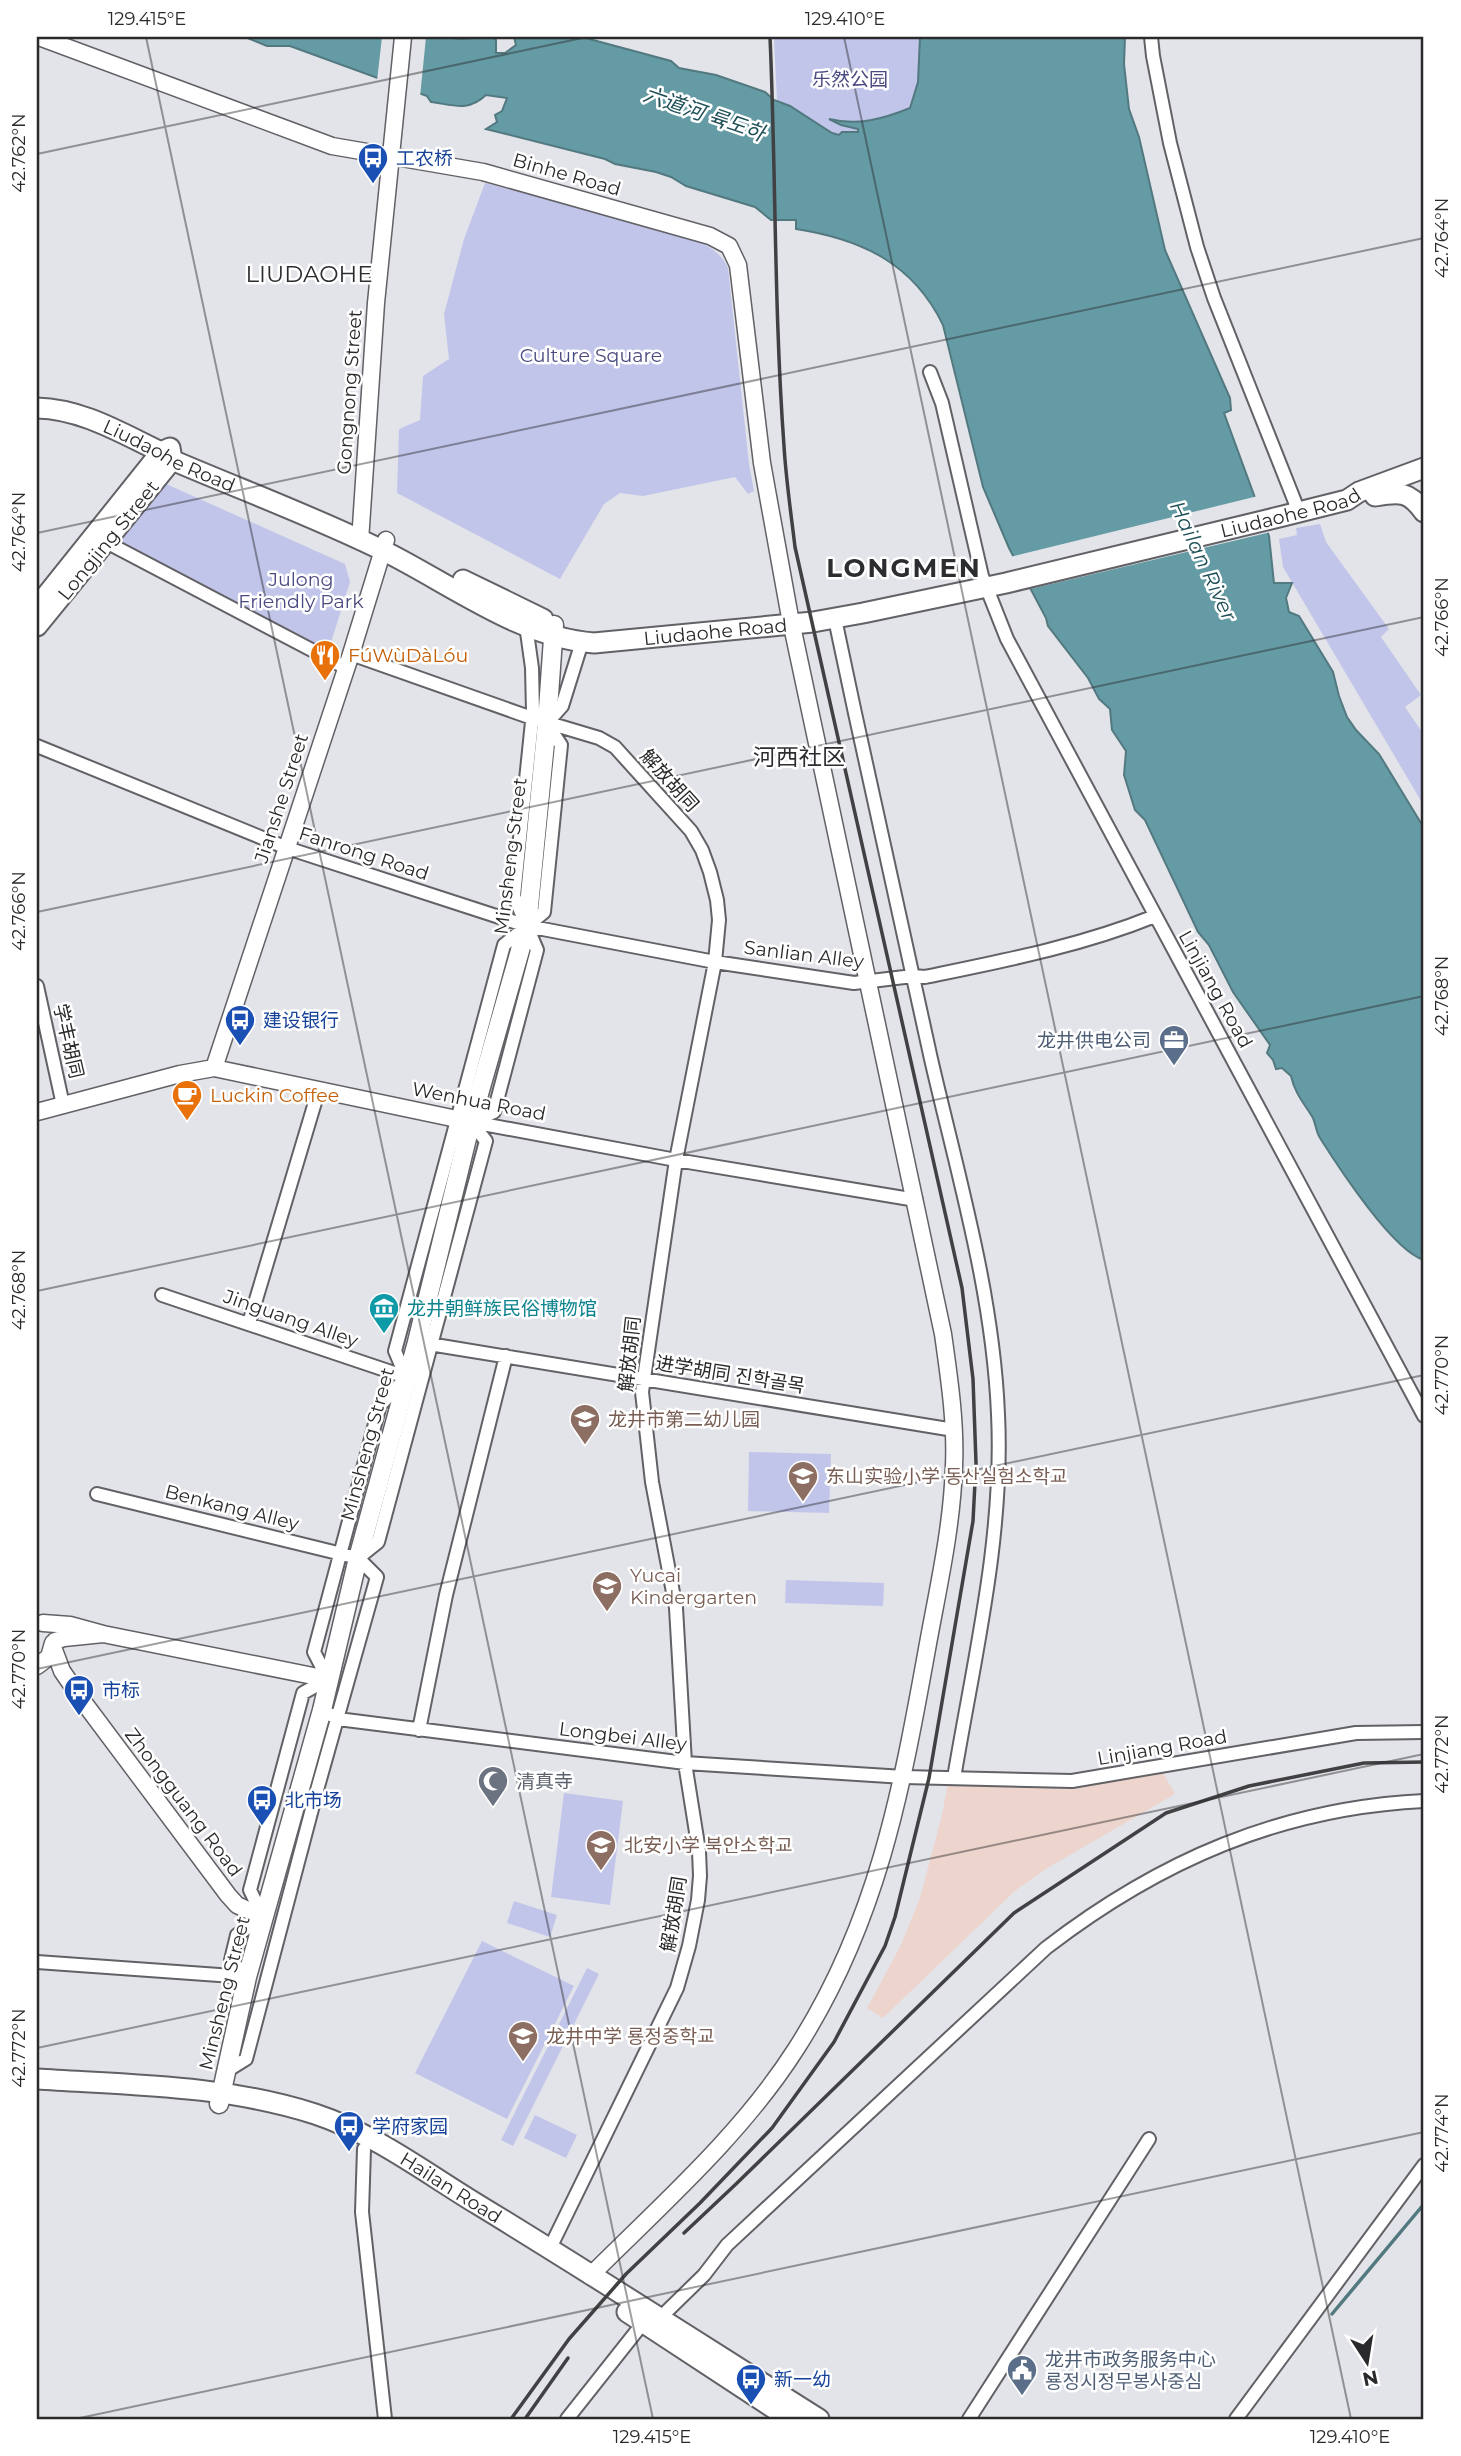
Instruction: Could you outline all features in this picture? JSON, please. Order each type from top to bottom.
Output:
[{"type":"main road","name":"Liudaohe Road","points":[[37,397],[72,401],[92,407],[167,454]]},
{"type":"main road","name":"Liudaohe Road","points":[[37,408],[85,416],[167,454],[361,535],[554,631],[582,642],[614,643],[791,618],[1004,577],[1289,509],[1347,500],[1359,492],[1424,468]]},
{"type":"main road","name":"Longjing Street","points":[[37,626],[106,542],[167,454]]},
{"type":"main road","name":"Longjing Street","points":[[37,607],[167,454]]},
{"type":"main road","name":"Liudaohe Road","points":[[1289,509],[1424,457]]},
{"type":"main road","points":[[1373,478],[1407,484],[1424,497]]},
{"type":"main road","points":[[1347,500],[1400,493],[1413,499],[1424,512]]},
{"type":"main road","name":"Liudaohe Road","points":[[385,546],[503,615],[526,625],[554,631],[610,631],[791,618],[835,619],[983,581]]},
{"type":"main road","name":"Minsheng Street","points":[[220,2098],[263,1917],[309,1788],[330,1715],[328,1679],[349,1556],[406,1377],[424,1343],[464,1121],[527,926],[540,721],[554,631]]},
{"type":"main road","name":"Hailan Road","points":[[37,2079],[220,2098],[287,2117],[344,2139],[819,2419]]},
{"type":"main road","name":"Hailan Road","points":[[37,2090],[177,2099],[253,2097],[340,2124],[550,2248],[790,2419]]},
{"type":"street","name":"Binhe Road","points":[[38,37],[332,146],[483,172],[697,232],[721,240],[729,246],[738,265],[762,463],[791,618],[943,1334],[954,1430],[955,1464],[947,1544],[904,1777],[878,1874],[860,1925],[836,1979],[797,2048],[755,2108],[590,2276]]},
{"type":"street","name":"Gongnong Street","points":[[361,535],[376,303],[403,37]]},
{"type":"street","points":[[1151,37],[1170,143],[1197,247],[1289,509]]},
{"type":"street","name":"Linjiang Road","points":[[930,372],[942,403],[983,581],[1019,665],[1424,1416]]},
{"type":"street","name":"解放胡同","points":[[106,542],[349,661],[599,738],[615,747],[691,831],[702,850],[717,900],[719,920],[715,962],[676,1160],[642,1380],[652,1482],[676,1608],[685,1763],[699,1851],[698,1900],[684,1965],[665,2015],[550,2248]]},
{"type":"street","name":"Jianshe Street","points":[[214,1068],[385,546]]},
{"type":"street","points":[[835,619],[985,1292],[998,1413],[998,1490],[991,1562],[954,1778]]},
{"type":"street","points":[[526,625],[540,721],[562,706],[582,642]]},
{"type":"street","name":"Fanrong Road","points":[[37,746],[287,848],[527,926]]},
{"type":"street","name":"Sanlian Alley","points":[[527,926],[715,962],[854,983],[913,976],[925,978],[1060,948],[1121,930],[1155,916]]},
{"type":"street","name":"学丰胡同","points":[[37,986],[63,1105]]},
{"type":"street","name":"Wenhua Road","points":[[37,1112],[214,1068],[464,1121],[916,1200]]},
{"type":"street","points":[[249,1323],[319,1089]]},
{"type":"street","points":[[406,1377],[394,1351],[464,1121]]},
{"type":"street","name":"Jinguang Alley","points":[[162,1296],[406,1377]]},
{"type":"street","points":[[330,1715],[377,1577],[349,1556],[378,1542],[424,1343]]},
{"type":"street","name":"进学胡同 진학골목","points":[[424,1343],[954,1430]]},
{"type":"street","points":[[419,1730],[446,1595],[506,1356]]},
{"type":"street","name":"Benkang Alley","points":[[97,1494],[349,1556]]},
{"type":"street","points":[[40,1622],[70,1625],[328,1679]]},
{"type":"street","name":"Zhongguang Road","points":[[40,1622],[50,1631],[62,1671],[228,1895],[237,1905],[263,1917]]},
{"type":"street","points":[[38,1666],[49,1657],[55,1641],[103,1634]]},
{"type":"street","name":"Zhongguang Road","points":[[38,1666],[82,1700]]},
{"type":"street","points":[[263,1917],[250,1890],[303,1693],[328,1679]]},
{"type":"street","name":"Longbei Alley","points":[[330,1715],[419,1730],[685,1763],[904,1777]]},
{"type":"street","name":"Linjiang Road","points":[[904,1777],[1088,1780],[1356,1733],[1424,1732]]},
{"type":"street","points":[[225,2071],[246,2059],[309,1788]]},
{"type":"street","points":[[567,2419],[651,2321],[704,2275],[727,2245],[1046,1948],[1086,1918],[1136,1885],[1222,1843],[1322,1814],[1368,1806],[1424,1801]]},
{"type":"street","points":[[37,1962],[247,1977]]},
{"type":"street","points":[[969,2419],[1149,2138]]},
{"type":"street","points":[[364,2150],[362,2213],[385,2419]]},
{"type":"street","points":[[1236,2419],[1424,2165]]},
{"type":"shaded area","points":[[1163,1773],[1175,1794],[1049,1867],[1016,1890],[883,2018],[867,2008],[900,1947],[920,1898],[948,1784],[1077,1786]]},
{"type":"green space","name":"乐然公园","points":[[774,37],[920,37],[918,82],[910,108],[872,120],[833,120],[841,125],[858,128],[858,132],[839,135],[832,133],[790,106],[777,101]]},
{"type":"green space","name":"Culture Square","points":[[485,183],[688,236],[711,248],[721,257],[728,268],[754,491],[748,494],[735,477],[643,496],[620,493],[604,504],[560,579],[397,493],[399,429],[420,420],[423,376],[449,359],[444,314],[464,239]]},
{"type":"green space","name":"Julong Friendly Park","points":[[155,479],[345,564],[350,582],[328,652],[114,540]]},
{"type":"green space","points":[[1320,524],[1326,542],[1389,629],[1381,637],[1421,695],[1405,707],[1424,735],[1424,806],[1283,567],[1279,539],[1297,535],[1296,528]]},
{"type":"green space","points":[[749,1452],[831,1454],[829,1513],[748,1511]]},
{"type":"green space","points":[[786,1580],[884,1583],[883,1606],[785,1603]]},
{"type":"green space","points":[[564,1793],[623,1801],[610,1905],[551,1897]]},
{"type":"green space","points":[[514,1901],[557,1915],[550,1937],[507,1923]]},
{"type":"green space","points":[[482,1941],[574,1986],[507,2119],[415,2073]]},
{"type":"green space","points":[[587,1968],[599,1974],[513,2146],[501,2140]]},
{"type":"green space","points":[[535,2115],[577,2135],[566,2158],[524,2138]]},
{"type":"water","points":[[245,37],[492,37],[496,40],[496,53],[505,53],[516,45],[514,37],[582,37],[671,61],[679,68],[716,75],[765,92],[774,100],[790,106],[839,135],[842,132],[858,132],[858,129],[829,119],[850,122],[870,120],[910,108],[918,82],[920,37],[1125,37],[1124,64],[1129,109],[1139,137],[1165,250],[1230,398],[1231,410],[1224,413],[1269,536],[1274,583],[1292,583],[1286,598],[1289,612],[1299,616],[1333,672],[1347,717],[1379,754],[1424,828],[1424,1260],[1411,1253],[1382,1225],[1340,1168],[1319,1136],[1313,1118],[1297,1093],[1291,1076],[1282,1068],[1276,1069],[1267,1053],[1270,1045],[1233,992],[1209,945],[1198,932],[1145,820],[1135,810],[1124,775],[1126,751],[1112,730],[1110,709],[1099,699],[1088,678],[1048,626],[1009,548],[983,487],[943,325],[917,285],[883,258],[863,247],[820,233],[796,229],[796,220],[771,220],[755,207],[686,186],[656,172],[615,164],[605,159],[486,129],[497,122],[495,115],[502,111],[507,98],[486,95],[473,104],[460,106],[431,102],[427,96],[290,46],[267,46]]},
{"type":"pier","points":[[382,37],[426,37],[420,97],[377,81]]},
{"type":"pier","points":[[1258,496],[1271,532],[1026,590],[1010,557]]},
{"type":"waterway","points":[[1332,2314],[1424,2204]]},
{"type":"railway","points":[[511,2419],[569,2339],[626,2274],[700,2203],[772,2128],[834,2042],[885,1946],[895,1917],[929,1778],[973,1521],[976,1463],[973,1379],[962,1288],[795,547],[781,395],[770,37]]},
{"type":"railway","points":[[684,2233],[1014,1913],[1166,1813],[1249,1786],[1364,1763],[1424,1762]]},
{"type":"railway","points":[[525,2419],[568,2358]]},
{"type":"place","name":"工农桥","points":[[373,185]]},
{"type":"place","name":"FúWùDàLóu","points":[[325,682]]},
{"type":"place","name":"建设银行","points":[[240,1047]]},
{"type":"place","name":"龙井供电公司","points":[[1174,1067]]},
{"type":"place","name":"Luckin Coffee","points":[[187,1122]]},
{"type":"place","name":"龙井朝鲜族民俗博物馆","points":[[384,1335]]},
{"type":"place","name":"龙井市第二幼儿园","points":[[585,1446]]},
{"type":"place","name":"东山实验小学 동산실험소학교","points":[[803,1503]]},
{"type":"place","name":"Yucai Kindergarten","points":[[607,1613]]},
{"type":"place","name":"市标","points":[[79,1717]]},
{"type":"place","name":"清真寺","points":[[493,1808]]},
{"type":"place","name":"北市场","points":[[262,1827]]},
{"type":"place","name":"北安小学 북안소학교","points":[[601,1872]]},
{"type":"place","name":"龙井中学 룡정중학교","points":[[523,2063]]},
{"type":"place","name":"学府家园","points":[[349,2153]]},
{"type":"place","name":"龙井市政务服务中心 룡정시정무봉사중심","points":[[1022,2397]]},
{"type":"place","name":"新一幼","points":[[751,2406]]},
{"type":"district","name":"LIUDAOHE","points":[[309,274]]},
{"type":"district","name":"LONGMEN","points":[[904,568]]},
{"type":"district","name":"河西社区","points":[[799,757]]},
{"type":"water label","name":"六道河 륙도하","points":[[704,114]]},
{"type":"water label","name":"Hailan River","points":[[1203,561]]}]
